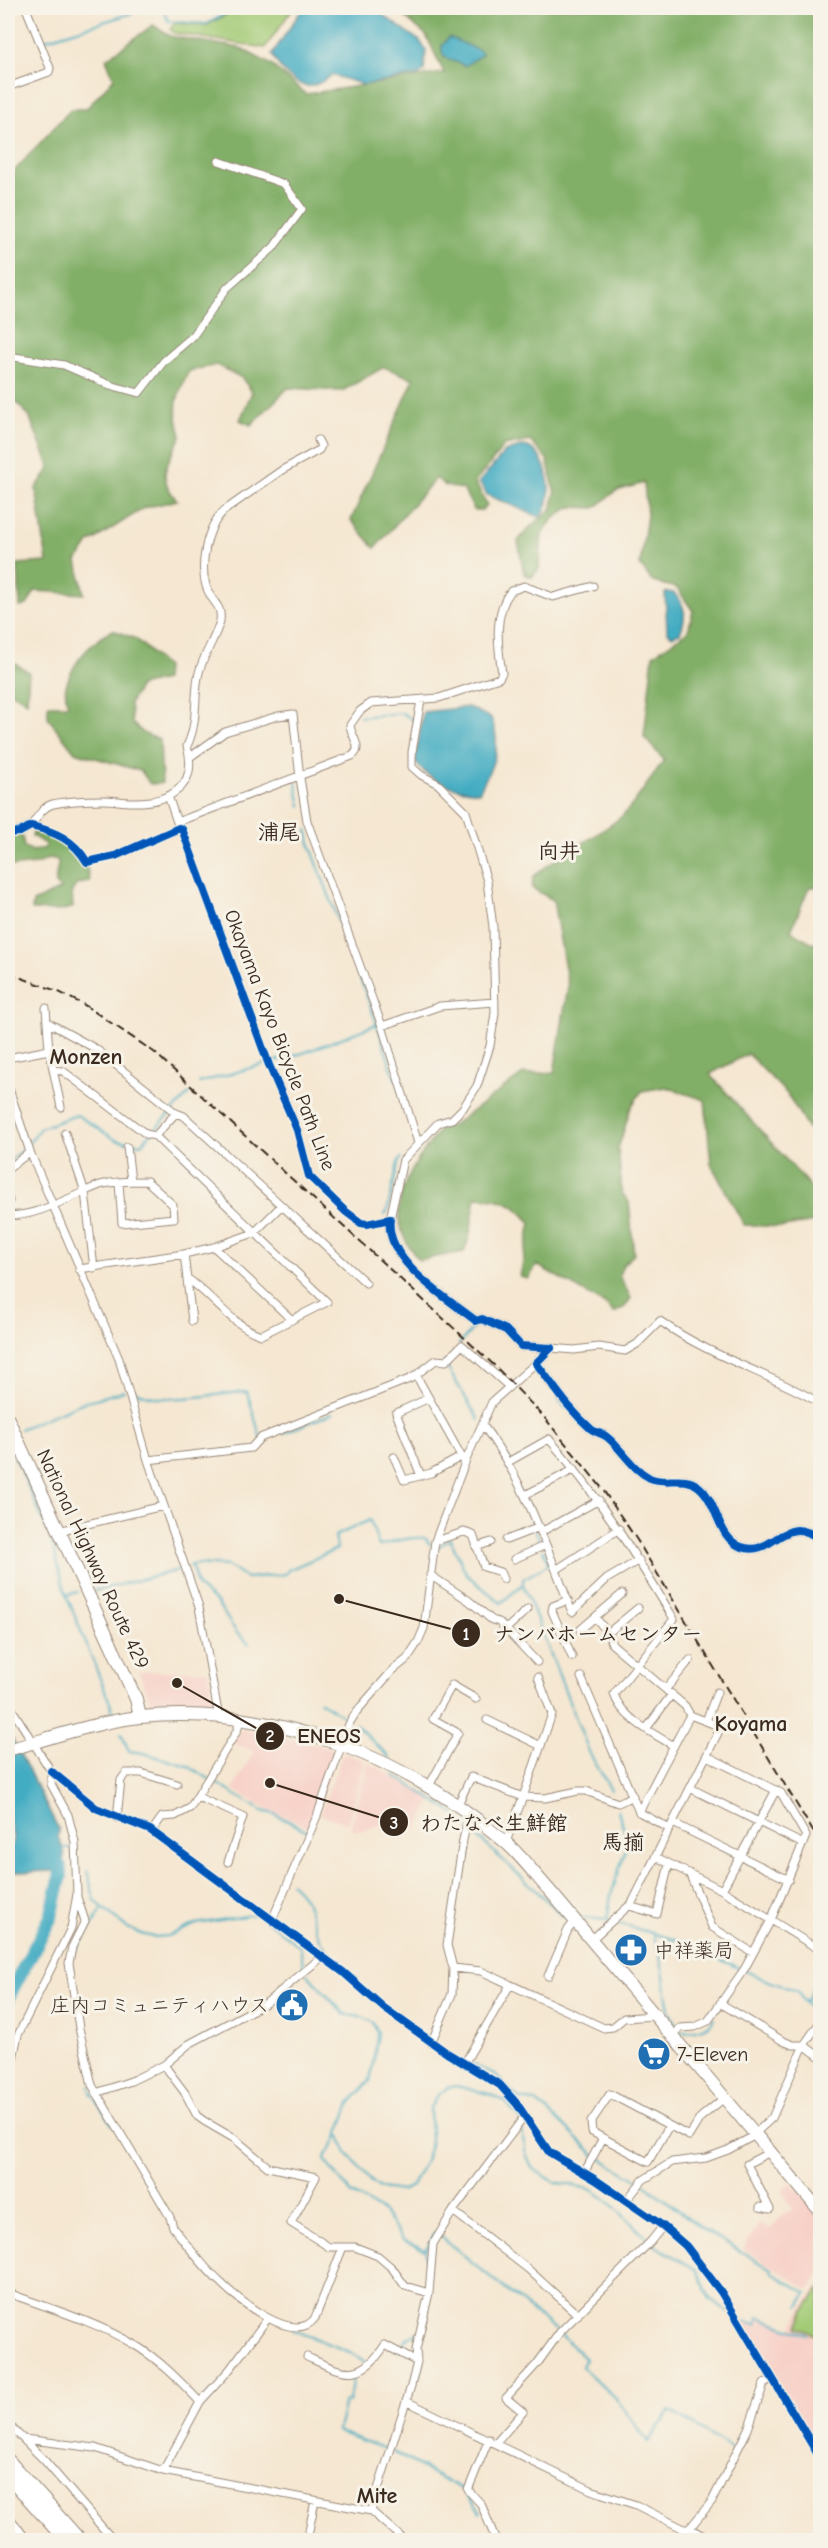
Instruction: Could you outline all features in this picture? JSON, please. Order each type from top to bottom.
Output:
[{"type":"highway","name":"National Highway Route 429","points":[[8,1419],[136,1699],[140,1717]]},
{"type":"highway","points":[[8,1750],[102,1724],[140,1717],[219,1718],[301,1731],[390,1764],[429,1786],[458,1804],[469,1823],[506,1842],[656,2016],[677,2032],[724,2098],[820,2211]]},
{"type":"highway","points":[[8,2460],[80,2541]]},
{"type":"highway","points":[[8,2476],[65,2541]]},
{"type":"main road","points":[[8,833],[20,832],[31,826]]},
{"type":"main road","points":[[390,1219],[390,1231],[398,1252],[411,1269],[476,1321],[482,1319],[506,1330],[521,1346],[551,1348]]},
{"type":"main road","points":[[551,1348],[536,1363],[565,1405],[591,1429],[606,1437],[646,1475],[661,1480],[689,1481],[701,1488],[727,1536],[735,1544],[747,1549],[761,1547],[779,1535],[797,1530],[811,1533],[820,1540]]},
{"type":"street","points":[[8,87],[49,72],[50,68],[26,8]]},
{"type":"street","points":[[8,356],[64,365],[110,385],[139,393],[164,361],[193,336],[227,288],[273,248],[302,209],[284,184],[219,161]]},
{"type":"street","points":[[31,826],[43,810],[54,804],[104,800],[139,802],[168,796],[182,785],[190,773],[187,746],[192,736],[197,709],[198,676],[220,621],[221,611],[207,589],[205,575],[206,552],[212,526],[216,518],[225,510],[282,470],[319,450],[321,447],[318,440]]},
{"type":"street","points":[[168,796],[177,822],[300,778],[357,754],[358,747],[350,725],[360,711],[371,703],[421,700],[453,694],[499,678],[502,673],[498,630],[500,613],[511,591],[524,585],[553,597],[593,586]]},
{"type":"street","points":[[390,1219],[403,1160],[438,1123],[452,1119],[471,1098],[490,1046],[495,1002],[493,927],[486,882],[466,812],[438,784],[412,767],[421,700]]},
{"type":"street","points":[[190,757],[225,732],[278,716],[293,714],[307,821],[382,1026],[418,1143]]},
{"type":"street","points":[[382,1026],[440,1006],[495,1002]]},
{"type":"street","points":[[46,1008],[53,1070],[61,1107]]},
{"type":"street","points":[[47,1022],[96,1049],[174,1111],[184,1116],[280,1207],[366,1283]]},
{"type":"street","points":[[8,1058],[50,1050]]},
{"type":"street","points":[[53,1070],[63,1071],[151,1136],[327,1302],[261,1335],[246,1330],[201,1288],[188,1279]]},
{"type":"street","points":[[8,1086],[30,1152],[120,1359],[148,1460],[163,1506],[183,1555],[199,1607],[219,1718]]},
{"type":"street","points":[[151,1136],[174,1111]]},
{"type":"street","points":[[64,1133],[85,1192],[94,1268]]},
{"type":"street","points":[[127,1147],[131,1181]]},
{"type":"street","points":[[8,1169],[30,1152]]},
{"type":"street","points":[[8,1215],[53,1206],[103,1184],[147,1181],[173,1205],[174,1218],[122,1223],[119,1183]]},
{"type":"street","points":[[79,1269],[184,1254],[214,1247],[254,1233],[280,1207]]},
{"type":"street","points":[[214,1247],[292,1320]]},
{"type":"street","points":[[184,1254],[192,1321]]},
{"type":"street","points":[[551,1348],[574,1350],[599,1347],[625,1351],[637,1344],[660,1321],[686,1339],[777,1379],[820,1403]]},
{"type":"street","points":[[148,1460],[251,1448],[260,1438],[416,1377],[436,1360],[445,1360],[462,1344],[508,1386]]},
{"type":"street","points":[[272,1920],[290,1882],[349,1724],[392,1671],[407,1659],[424,1628],[435,1541],[463,1460],[492,1402],[536,1363]]},
{"type":"street","points":[[416,1377],[463,1460]]},
{"type":"street","points":[[421,1476],[396,1413],[427,1399]]},
{"type":"street","points":[[482,1424],[508,1462],[525,1496],[543,1546],[556,1570],[572,1612],[607,1579],[639,1560]]},
{"type":"street","points":[[508,1462],[549,1439],[599,1500],[639,1560],[674,1619],[614,1694],[618,1706],[646,1729],[674,1746]]},
{"type":"street","points":[[394,1457],[404,1480],[463,1460]]},
{"type":"street","points":[[525,1496],[575,1468]]},
{"type":"street","points":[[506,1540],[538,1529],[599,1500]]},
{"type":"street","points":[[58,1532],[163,1506]]},
{"type":"street","points":[[556,1570],[619,1529]]},
{"type":"street","points":[[435,1541],[464,1532],[472,1535],[484,1567],[500,1572],[503,1579]]},
{"type":"street","points":[[477,1547],[491,1542]]},
{"type":"street","points":[[514,1559],[543,1546]]},
{"type":"street","points":[[429,1575],[468,1600],[506,1629],[537,1662]]},
{"type":"street","points":[[580,1630],[622,1594]]},
{"type":"street","points":[[568,1600],[553,1606],[552,1611],[572,1658]]},
{"type":"street","points":[[608,1633],[638,1608]]},
{"type":"street","points":[[506,1629],[528,1609]]},
{"type":"street","points":[[591,1940],[629,1906],[721,1727],[690,1715],[685,1706],[612,1644],[608,1633],[595,1617]]},
{"type":"street","points":[[646,1729],[690,1660]]},
{"type":"street","points":[[506,1842],[552,1714],[538,1677]]},
{"type":"street","points":[[581,1677],[639,1812],[789,1880]]},
{"type":"street","points":[[429,1786],[458,1733],[433,1719],[452,1685],[476,1699]]},
{"type":"street","points":[[706,1721],[717,1692]]},
{"type":"street","points":[[8,1703],[28,1744],[51,1771],[88,1803],[117,1818],[144,1826],[322,1957],[384,2008],[500,2085],[517,2103],[522,2120],[549,2152],[663,2226],[686,2246],[704,2268],[820,2458]]},
{"type":"street","points":[[639,1812],[690,1715]]},
{"type":"street","points":[[152,1832],[160,1818],[182,1814],[190,1808],[237,1731],[240,1720]]},
{"type":"street","points":[[487,1720],[539,1745]]},
{"type":"street","points":[[677,2032],[708,2021],[744,1969],[771,1920],[806,1836],[781,1793],[707,1756]]},
{"type":"street","points":[[8,2082],[18,2035],[71,1928],[77,1898],[74,1833],[68,1815],[51,1784],[51,1771]]},
{"type":"street","points":[[117,1818],[121,1780],[126,1773],[141,1773],[177,1784]]},
{"type":"street","points":[[458,1804],[471,1777],[523,1797],[545,1798],[586,1791],[618,1803],[633,1796]]},
{"type":"street","points":[[690,1788],[803,1844]]},
{"type":"street","points":[[722,1890],[776,1790]]},
{"type":"street","points":[[198,1797],[243,1817],[228,1863]]},
{"type":"street","points":[[433,2041],[452,1994],[453,1968],[447,1946],[469,1823]]},
{"type":"street","points":[[656,1857],[722,1890],[820,1950]]},
{"type":"street","points":[[629,1906],[657,1914],[669,1863]]},
{"type":"street","points":[[689,1874],[712,1927],[752,1952]]},
{"type":"street","points":[[77,1898],[85,1921],[72,1947],[69,1963],[79,2028],[92,2085],[170,2217],[173,2227],[219,2282],[267,2320],[294,2328],[310,2325],[315,2318],[343,2247]]},
{"type":"street","points":[[548,1976],[568,1930],[575,1922]]},
{"type":"street","points":[[96,2093],[164,2066],[189,2044],[266,2003],[322,1957]]},
{"type":"street","points":[[453,1968],[481,1971],[604,2028],[613,2027],[624,2018],[656,2016]]},
{"type":"street","points":[[465,2062],[510,1985]]},
{"type":"street","points":[[720,2003],[783,2041],[793,2045],[804,2045],[820,2057]]},
{"type":"street","points":[[626,2201],[641,2183],[672,2162],[706,2158],[741,2144],[772,2118],[804,2045],[820,2022]]},
{"type":"street","points":[[164,2066],[185,2093],[197,2116],[235,2139],[268,2168],[316,2177],[291,2223],[329,2247],[355,2247],[378,2256],[392,2268],[405,2286],[427,2292]]},
{"type":"street","points":[[669,2126],[648,2162],[592,2132],[591,2122],[610,2094],[689,2136],[700,2118],[724,2098]]},
{"type":"street","points":[[371,2511],[417,2362],[416,2350],[427,2292],[431,2249],[438,2233],[453,2211],[522,2120]]},
{"type":"street","points":[[584,2173],[603,2138]]},
{"type":"street","points":[[760,2207],[770,2209],[747,2164],[770,2152]]},
{"type":"street","points":[[453,2211],[528,2269],[578,2315]]},
{"type":"street","points":[[496,2443],[523,2412],[506,2398],[537,2364],[560,2333],[651,2242],[663,2226]]},
{"type":"street","points":[[8,2293],[108,2331],[134,2344],[159,2362],[200,2402]]},
{"type":"street","points":[[163,2471],[200,2402],[230,2369],[267,2320]]},
{"type":"street","points":[[307,2357],[346,2373],[355,2372],[367,2365],[386,2345],[417,2362]]},
{"type":"street","points":[[680,2541],[712,2501],[737,2452],[764,2384],[773,2378]]},
{"type":"street","points":[[406,2401],[591,2490],[636,2505],[711,2541]]},
{"type":"street","points":[[8,2424],[24,2439],[102,2532],[113,2541]]},
{"type":"street","points":[[24,2439],[95,2448],[163,2471],[371,2511],[404,2541]]},
{"type":"street","points":[[489,2439],[468,2490],[481,2504],[496,2541]]},
{"type":"street","points":[[307,2541],[315,2501]]},
{"type":"street","points":[[8,2516],[27,2541]]},
{"type":"shaded area","points":[[208,1670],[213,1700],[210,1708],[168,1708],[151,1704],[139,1672]]},
{"type":"shaded area","points":[[241,1729],[311,1742],[335,1750],[337,1753],[310,1827],[264,1808],[233,1789],[254,1751],[233,1743]]},
{"type":"shaded area","points":[[346,1754],[365,1761],[348,1824],[320,1814],[342,1755]]},
{"type":"shaded area","points":[[368,1762],[432,1799],[418,1829],[395,1821],[359,1831],[350,1830]]},
{"type":"shaded area","points":[[791,2183],[820,2217],[820,2274],[809,2290],[743,2249],[759,2223],[770,2229],[785,2213],[793,2210],[782,2190]]},
{"type":"shaded area","points":[[820,2283],[820,2452],[741,2322],[756,2327],[760,2317],[792,2328],[799,2313]]},
{"type":"green space","points":[[239,8],[293,8],[265,48],[174,33],[170,29],[175,23],[207,25]]},
{"type":"green space","points":[[394,8],[820,8],[820,887],[809,887],[791,931],[820,947],[820,1148],[788,1095],[748,1054],[710,1074],[816,1193],[814,1222],[783,1227],[744,1225],[711,1164],[705,1100],[666,1087],[642,1091],[631,1107],[618,1149],[622,1193],[629,1202],[634,1254],[623,1265],[619,1275],[631,1298],[625,1307],[614,1313],[605,1304],[537,1265],[528,1279],[520,1277],[531,1223],[519,1210],[507,1202],[476,1197],[469,1238],[464,1252],[419,1260],[407,1242],[400,1225],[399,1208],[408,1176],[441,1128],[453,1125],[523,1074],[554,1073],[568,986],[553,900],[532,888],[533,877],[622,816],[664,760],[644,737],[653,655],[688,631],[693,611],[677,588],[653,582],[640,565],[647,515],[644,483],[616,491],[595,508],[570,507],[552,520],[542,534],[539,569],[532,577],[524,574],[518,541],[530,527],[551,510],[555,493],[547,459],[530,441],[504,446],[475,482],[487,505],[482,510],[474,510],[463,489],[446,486],[436,478],[375,548],[351,520],[414,379],[384,367],[342,391],[288,388],[251,425],[240,420],[252,392],[242,378],[217,365],[189,371],[178,396],[176,410],[181,436],[168,461],[165,476],[170,491],[177,500],[144,508],[89,543],[77,561],[84,594],[35,591],[27,605],[20,607],[18,564],[47,562],[36,488],[50,468],[29,416],[8,393],[8,178],[71,109],[86,109],[114,78],[106,59],[153,25],[170,36],[240,48],[270,64],[306,94],[444,73],[426,35]],"holes":[[[442,46],[482,54],[465,66],[444,57]]]},
{"type":"green space","points":[[113,630],[136,639],[166,667],[165,680],[140,686],[130,703],[132,723],[145,734],[160,740],[162,783],[150,784],[141,771],[75,752],[48,718],[48,705],[68,705],[66,686],[78,660],[98,640]]},
{"type":"green space","points":[[12,662],[29,672],[27,702],[8,690]]},
{"type":"green space","points":[[33,832],[64,841],[78,852],[83,860],[90,882],[77,884],[72,891],[73,907],[61,911],[32,910],[33,902],[61,889],[56,885],[58,860],[50,858],[37,864],[8,867],[8,838],[22,835],[24,847],[33,851],[45,848],[45,844],[32,836]]},
{"type":"green space","points":[[820,2288],[820,2337],[798,2327],[804,2311]]},
{"type":"water","points":[[303,8],[373,8],[420,41],[426,50],[424,71],[419,75],[364,85],[332,75],[311,86],[299,84],[283,70],[272,54]]},
{"type":"water","points":[[449,37],[481,51],[482,54],[465,66],[444,57],[442,46]]},
{"type":"water","points":[[523,446],[531,449],[538,456],[548,477],[548,500],[545,510],[539,517],[487,495],[479,482],[505,452]]},
{"type":"water","points":[[665,593],[674,593],[678,598],[684,612],[680,633],[672,636],[667,631]]},
{"type":"water","points":[[468,707],[491,718],[495,728],[495,756],[479,792],[461,789],[434,779],[415,761],[423,712]]},
{"type":"water","points":[[8,1735],[12,1738],[59,1830],[58,1837],[64,1851],[64,1871],[13,1872],[11,1848],[13,1837],[8,1816]]},
{"type":"water","points":[[27,1959],[31,1962],[8,2012],[8,1981],[11,1982],[22,1962]]},
{"type":"waterway","points":[[41,41],[149,8]]},
{"type":"waterway","points":[[163,8],[168,21],[207,24],[235,8]]},
{"type":"waterway","points":[[359,717],[402,713],[416,722]]},
{"type":"waterway","points":[[296,783],[301,806]]},
{"type":"waterway","points":[[307,830],[311,847],[395,1079]]},
{"type":"waterway","points":[[199,1083],[306,1052],[377,1024]]},
{"type":"waterway","points":[[29,1143],[40,1128],[77,1115],[116,1140],[141,1144],[190,1093]]},
{"type":"waterway","points":[[8,1163],[25,1147]]},
{"type":"waterway","points":[[384,1215],[387,1212],[401,1158]]},
{"type":"waterway","points":[[459,1344],[476,1325]]},
{"type":"waterway","points":[[444,1362],[479,1420]]},
{"type":"waterway","points":[[133,1390],[158,1398],[188,1398],[247,1392],[260,1436]]},
{"type":"waterway","points":[[20,1429],[84,1402],[124,1391]]},
{"type":"waterway","points":[[558,1399],[565,1408]]},
{"type":"waterway","points":[[283,1433],[333,1413]]},
{"type":"waterway","points":[[8,1441],[50,1536],[66,1594],[114,1713]]},
{"type":"waterway","points":[[515,1484],[528,1511]]},
{"type":"waterway","points":[[530,1516],[541,1544]]},
{"type":"waterway","points":[[189,1566],[197,1564],[228,1566],[247,1578],[286,1574],[288,1570],[337,1549],[335,1536],[370,1520],[379,1546],[419,1538],[425,1538],[431,1545]]},
{"type":"waterway","points":[[436,1548],[450,1539],[467,1575],[501,1603],[523,1584]]},
{"type":"waterway","points":[[543,1550],[549,1564],[523,1579],[523,1584],[590,1754],[611,1790]]},
{"type":"waterway","points":[[191,1565],[198,1587],[217,1603],[237,1633],[249,1644]]},
{"type":"waterway","points":[[94,1591],[183,1569]]},
{"type":"waterway","points":[[66,1595],[78,1592]]},
{"type":"waterway","points":[[319,1701],[344,1716]]},
{"type":"waterway","points":[[355,1724],[390,1758]]},
{"type":"waterway","points":[[121,1733],[129,1751],[188,1766],[262,1811],[274,1814],[308,1831]]},
{"type":"waterway","points":[[394,1775],[457,1815],[464,1824]]},
{"type":"waterway","points":[[607,1919],[611,1895],[628,1842],[618,1811]]},
{"type":"waterway","points":[[468,1828],[565,1917]]},
{"type":"waterway","points":[[61,1848],[69,1848]]},
{"type":"waterway","points":[[8,1997],[51,1917],[61,1875],[60,1866],[50,1857]]},
{"type":"waterway","points":[[87,1871],[95,1901],[126,1927],[141,1934],[153,1937],[168,1936],[196,1924],[257,1914],[300,1946],[304,1969]]},
{"type":"waterway","points":[[290,1883],[307,1903],[324,1946],[357,1980]]},
{"type":"waterway","points":[[74,1953],[103,1908]]},
{"type":"waterway","points":[[582,1918],[609,1920]]},
{"type":"waterway","points":[[614,1922],[682,1942],[763,1979],[797,1991],[805,2003],[820,2015]]},
{"type":"waterway","points":[[653,1934],[659,1952],[670,2012],[678,2026],[684,2032],[697,2030],[708,2025],[714,2018]]},
{"type":"waterway","points":[[804,2001],[808,2000],[820,1972]]},
{"type":"waterway","points":[[307,1974],[344,2014],[365,2018],[372,2022],[378,2033],[370,2081],[350,2103],[336,2141],[325,2160],[352,2194],[383,2211],[403,2240],[426,2250],[435,2232],[557,2331],[586,2359],[582,2367],[618,2401],[648,2442],[670,2411],[734,2450]]},
{"type":"waterway","points":[[812,2042],[820,2031]]},
{"type":"waterway","points":[[469,2063],[496,2076],[519,2099],[535,2101],[596,2156],[647,2186],[704,2230],[807,2293],[799,2306]]},
{"type":"waterway","points":[[90,2086],[91,2092],[112,2125]]},
{"type":"waterway","points":[[339,2134],[347,2153],[371,2182],[380,2188],[401,2191],[412,2186],[425,2161],[431,2142],[430,2108],[438,2095],[447,2088],[456,2086],[489,2094],[506,2102],[520,2119],[526,2154],[533,2169],[555,2182],[590,2189],[607,2200],[654,2245],[697,2270],[710,2299],[729,2312]]},
{"type":"waterway","points":[[426,2250],[426,2286]]},
{"type":"waterway","points":[[745,2322],[756,2325],[759,2317],[808,2335]]},
{"type":"waterway","points":[[293,2330],[352,2353],[366,2364]]},
{"type":"waterway","points":[[398,2351],[407,2339],[417,2333]]},
{"type":"waterway","points":[[355,2374],[349,2402],[345,2401],[338,2430],[386,2449]]},
{"type":"waterway","points":[[393,2452],[462,2489],[481,2512]]},
{"type":"tunnel","points":[[92,2540],[100,2534]]},
{"type":"railway","points":[[8,973],[57,991],[86,1006],[154,1052],[496,1367],[544,1417],[601,1487],[637,1540],[820,1843]]},
{"type":"cycle path","name":"Okayama Kayo Bicycle Path Line","points":[[8,833],[20,832],[31,826],[48,831],[70,843],[87,862],[115,856],[179,828],[182,829],[269,1065],[297,1130],[309,1176],[345,1211],[361,1223],[367,1224],[390,1219],[391,1234],[407,1264],[434,1290],[476,1321],[482,1319],[506,1330],[521,1346],[551,1348]]},
{"type":"cycle path","points":[[551,1348],[536,1363],[575,1413],[591,1429],[607,1437],[650,1478],[662,1481],[681,1480],[698,1486],[705,1493],[722,1528],[734,1543],[753,1549],[797,1530],[808,1532],[820,1540]]},
{"type":"cycle path","points":[[51,1771],[96,1808],[150,1830],[343,1972],[384,2008],[447,2053],[500,2085],[517,2104],[549,2152],[596,2180],[663,2226],[686,2246],[721,2292],[820,2458]]},
{"type":"place","name":"ナンバホームセンター","points":[[339,1599]]},
{"type":"place","name":"ENEOS","points":[[177,1683]]},
{"type":"place","name":"わたなべ生鮮館","points":[[270,1783]]},
{"type":"place","name":"中祥薬局","points":[[631,1950]]},
{"type":"place","name":"庄内コミュニティハウス","points":[[292,2005]]},
{"type":"place","name":"7-Eleven","points":[[654,2054]]},
{"type":"district","name":"浦尾","points":[[279,832]]},
{"type":"district","name":"向井","points":[[559,851]]},
{"type":"district","name":"Monzen","points":[[86,1057]]},
{"type":"district","name":"Koyama","points":[[751,1724]]},
{"type":"district","name":"馬揃","points":[[623,1842]]},
{"type":"district","name":"Mite","points":[[377,2496]]}]
